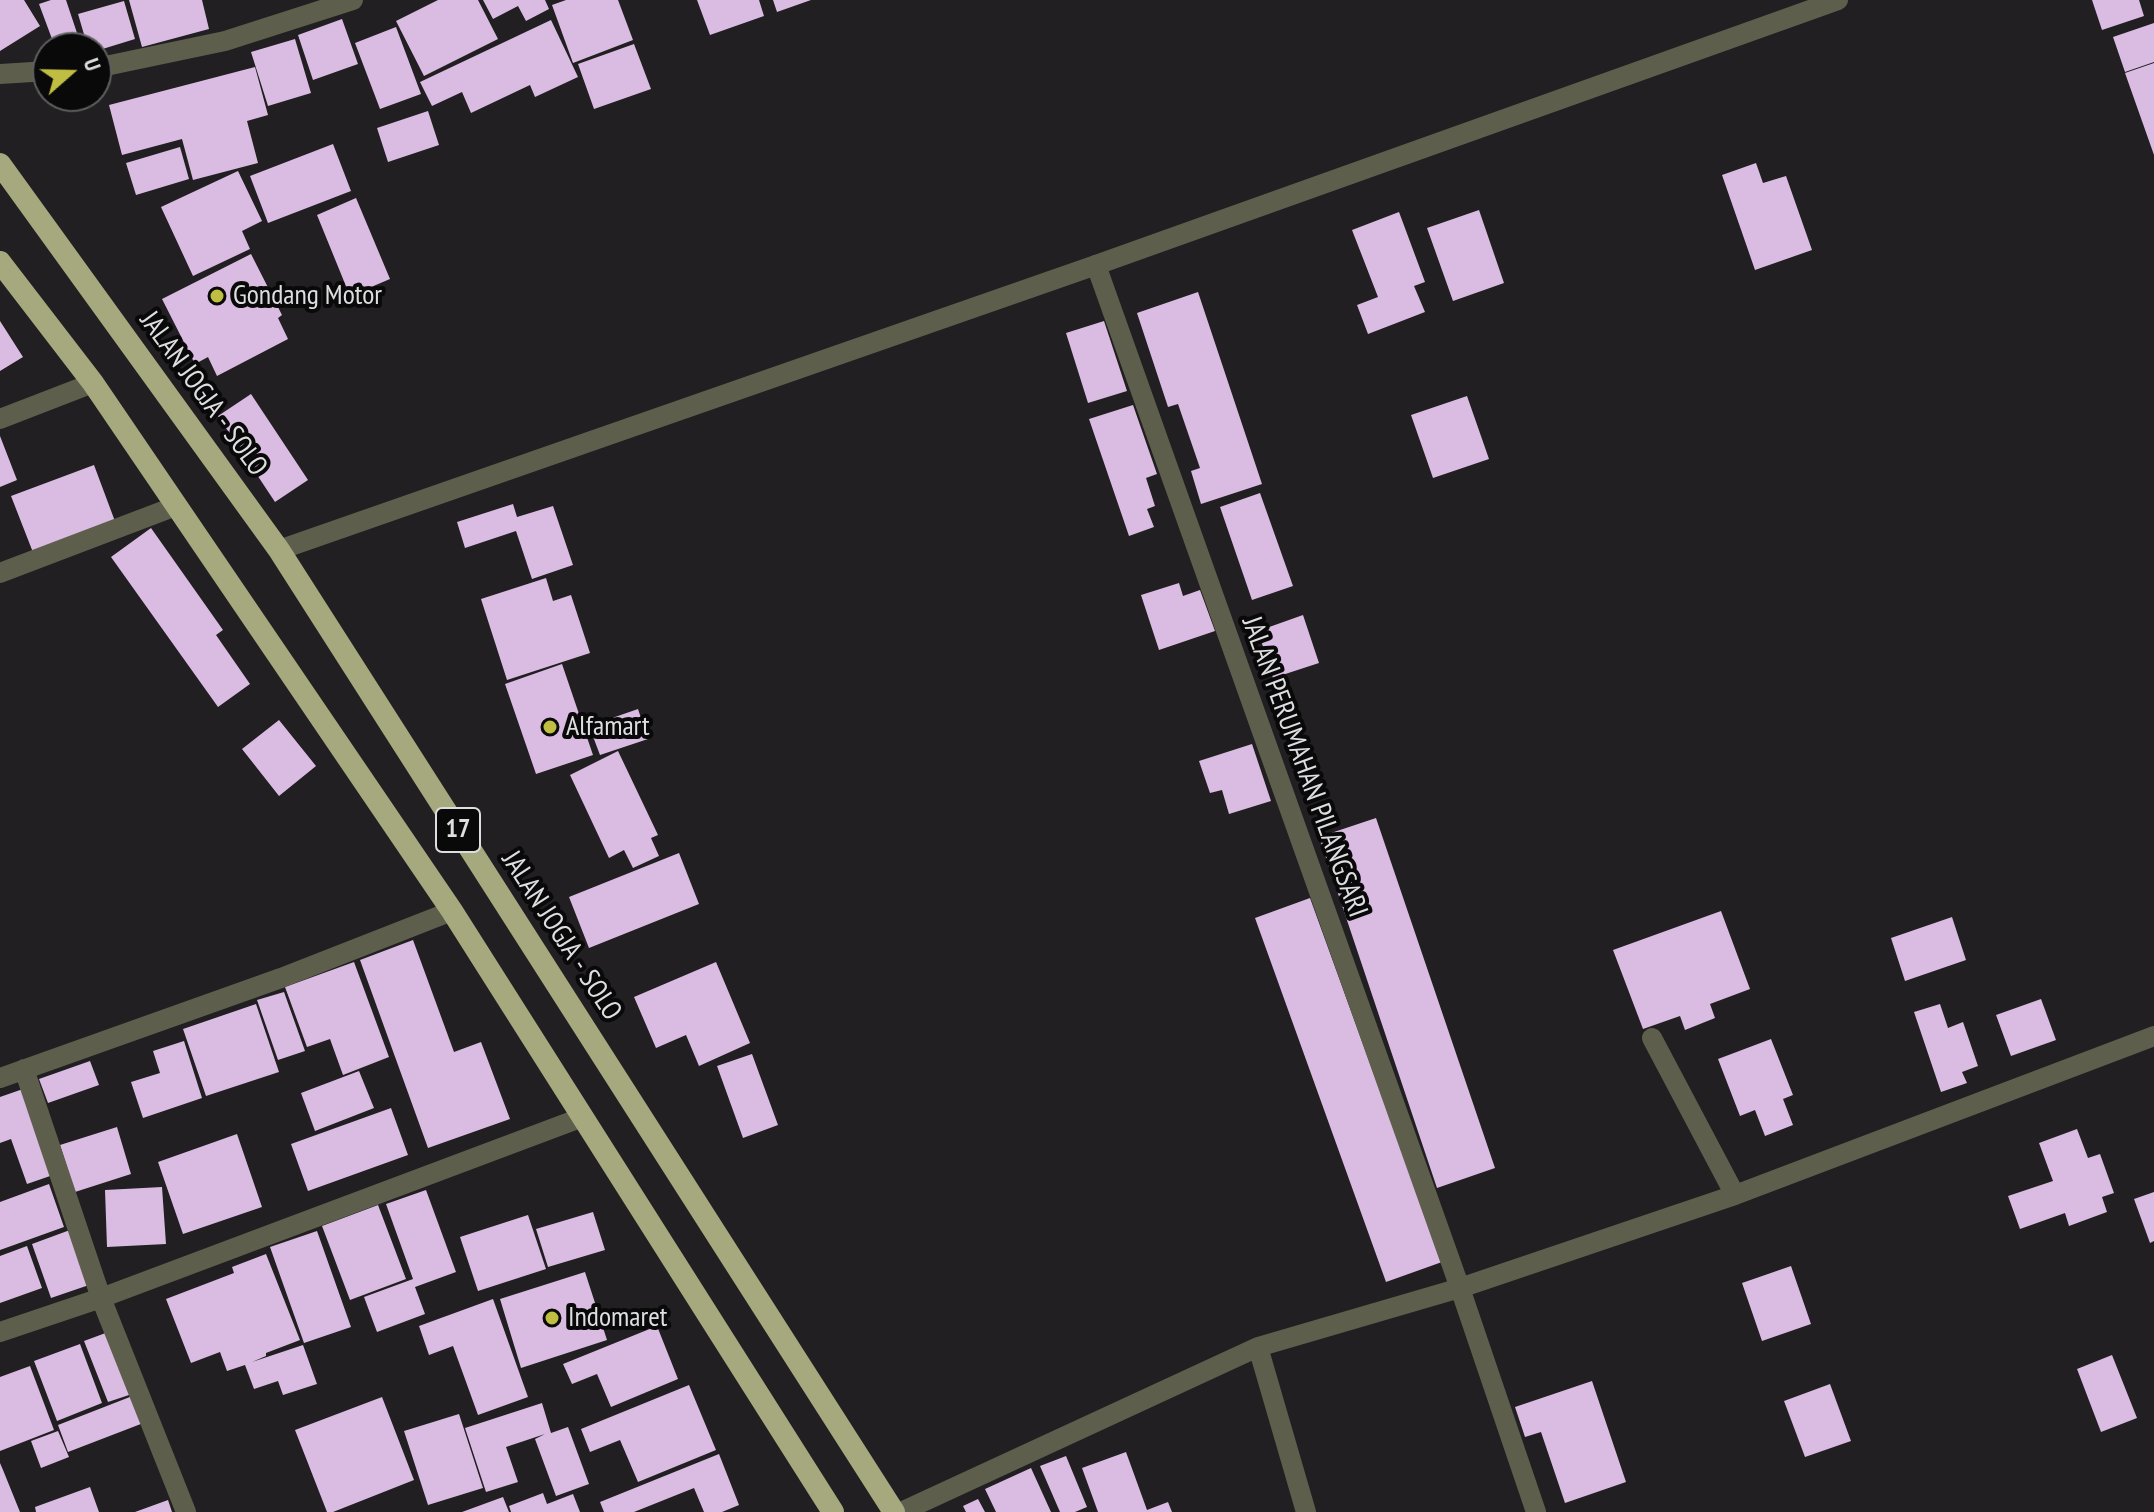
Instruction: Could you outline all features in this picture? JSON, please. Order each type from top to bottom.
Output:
[{"type":"highway","name":"JALAN JOGJA - SOLO","points":[[0,164],[279,550],[894,1512]]},
{"type":"highway","name":"17","points":[[0,262],[93,383],[452,911],[831,1511]]},
{"type":"street","points":[[112,65],[225,41],[353,0]]},
{"type":"street","points":[[279,550],[1096,265],[1838,0]]},
{"type":"street","points":[[0,74],[32,72]]},
{"type":"street","name":"JALAN PERUMAHAN PILANGSARI","points":[[1096,265],[1460,1288],[1536,1512]]},
{"type":"street","points":[[0,419],[93,383]]},
{"type":"street","points":[[0,573],[176,506]]},
{"type":"street","points":[[0,1078],[281,978],[452,911]]},
{"type":"street","points":[[901,1512],[1258,1347],[1460,1288],[1735,1195],[2154,1036]]},
{"type":"street","points":[[1652,1038],[1735,1195]]},
{"type":"street","points":[[24,1069],[101,1298],[186,1512]]},
{"type":"street","points":[[0,1332],[101,1298],[583,1117]]},
{"type":"street","points":[[1258,1347],[1306,1512]]},
{"type":"building","points":[[0,0],[24,0],[40,26],[0,51]]},
{"type":"building","points":[[66,0],[77,32],[49,32],[39,4]]},
{"type":"building","points":[[129,0],[202,0],[209,29],[142,47]]},
{"type":"building","points":[[438,0],[478,0],[498,39],[424,76],[396,21]]},
{"type":"building","points":[[483,0],[545,0],[549,9],[526,21],[518,6],[493,19]]},
{"type":"building","points":[[566,0],[618,0],[633,40],[573,63],[552,5]]},
{"type":"building","points":[[697,0],[759,0],[764,16],[710,35]]},
{"type":"building","points":[[773,0],[811,0],[777,12]]},
{"type":"building","points":[[2092,0],[2139,0],[2144,16],[2102,30]]},
{"type":"building","points":[[124,1],[135,39],[112,46],[112,32],[83,32],[78,14]]},
{"type":"building","points":[[342,19],[358,64],[313,80],[298,35]]},
{"type":"building","points":[[551,20],[578,77],[535,97],[530,85],[471,113],[462,92],[432,106],[420,82]]},
{"type":"building","points":[[2154,23],[2154,62],[2125,72],[2113,37]]},
{"type":"building","points":[[396,27],[421,94],[380,109],[355,43]]},
{"type":"building","points":[[295,39],[311,93],[268,106],[251,52]]},
{"type":"building","points":[[634,44],[651,89],[594,109],[578,64]]},
{"type":"building","points":[[2154,63],[2154,155],[2125,73]]},
{"type":"building","points":[[255,67],[268,115],[247,121],[258,163],[193,180],[182,139],[122,155],[111,112],[112,104]]},
{"type":"building","points":[[428,111],[439,145],[388,162],[377,128]]},
{"type":"building","points":[[333,144],[351,191],[268,223],[250,176]]},
{"type":"building","points":[[180,147],[189,179],[136,195],[126,163]]},
{"type":"building","points":[[1756,163],[1763,183],[1786,176],[1812,250],[1755,270],[1722,175]]},
{"type":"building","points":[[238,171],[262,221],[242,231],[250,249],[193,276],[161,207]]},
{"type":"building","points":[[356,198],[390,279],[350,296],[317,215]]},
{"type":"building","points":[[1479,210],[1504,283],[1453,301],[1427,228]]},
{"type":"building","points":[[1399,212],[1425,282],[1414,286],[1425,312],[1368,334],[1357,305],[1378,297],[1352,230]]},
{"type":"building","points":[[251,254],[282,315],[278,318],[288,339],[217,376],[208,357],[195,364],[162,299]]},
{"type":"building","points":[[1198,292],[1262,484],[1201,504],[1191,471],[1200,468],[1178,404],[1168,407],[1137,313]]},
{"type":"building","points":[[0,321],[23,357],[0,371]]},
{"type":"building","points":[[1104,321],[1127,391],[1088,403],[1066,333]]},
{"type":"building","points":[[251,394],[308,480],[275,502],[218,416]]},
{"type":"building","points":[[1467,396],[1489,459],[1433,478],[1411,415]]},
{"type":"building","points":[[1133,405],[1157,474],[1146,478],[1155,506],[1147,509],[1154,527],[1129,536],[1089,419]]},
{"type":"building","points":[[0,436],[17,480],[0,487]]},
{"type":"building","points":[[94,465],[116,524],[34,555],[11,496]]},
{"type":"building","points":[[1260,493],[1293,586],[1252,600],[1220,507]]},
{"type":"building","points":[[513,504],[517,517],[553,506],[573,565],[532,579],[516,531],[465,548],[457,522]]},
{"type":"building","points":[[151,528],[223,630],[216,635],[250,684],[218,707],[111,557]]},
{"type":"building","points":[[546,578],[553,601],[571,595],[590,653],[507,680],[481,599]]},
{"type":"building","points":[[1179,583],[1183,596],[1200,590],[1215,631],[1159,650],[1141,595]]},
{"type":"building","points":[[1303,615],[1319,663],[1273,678],[1258,631]]},
{"type":"building","points":[[562,664],[593,755],[536,774],[505,684]]},
{"type":"building","points":[[638,709],[648,739],[600,755],[589,726]]},
{"type":"building","points":[[279,720],[316,766],[279,796],[242,749]]},
{"type":"building","points":[[1252,744],[1271,801],[1229,814],[1222,790],[1210,793],[1199,761]]},
{"type":"building","points":[[618,751],[658,835],[651,838],[659,856],[633,868],[624,850],[609,858],[570,775]]},
{"type":"building","points":[[1376,818],[1495,1168],[1437,1188],[1319,837]]},
{"type":"building","points":[[679,853],[699,904],[589,948],[569,897]]},
{"type":"building","points":[[1310,898],[1442,1262],[1386,1282],[1255,918]]},
{"type":"building","points":[[1721,911],[1750,989],[1710,1004],[1715,1018],[1685,1030],[1680,1016],[1643,1029],[1613,950]]},
{"type":"building","points":[[1952,917],[1966,960],[1905,981],[1891,938]]},
{"type":"building","points":[[413,940],[454,1052],[481,1042],[510,1119],[428,1148],[360,960]]},
{"type":"building","points":[[354,962],[389,1057],[343,1075],[330,1039],[307,1047],[285,987]]},
{"type":"building","points":[[716,962],[750,1043],[699,1066],[686,1035],[656,1048],[634,997]]},
{"type":"building","points":[[284,992],[305,1051],[278,1060],[257,1000]]},
{"type":"building","points":[[2041,999],[2056,1040],[2011,1056],[1996,1015]]},
{"type":"building","points":[[256,1004],[279,1072],[206,1096],[183,1029]]},
{"type":"building","points":[[1940,1004],[1948,1028],[1963,1022],[1978,1066],[1962,1072],[1967,1083],[1941,1092],[1914,1012]]},
{"type":"building","points":[[1771,1039],[1793,1095],[1783,1099],[1793,1125],[1765,1136],[1755,1110],[1740,1116],[1718,1059]]},
{"type":"building","points":[[184,1041],[202,1098],[143,1118],[131,1082],[160,1073],[153,1051]]},
{"type":"building","points":[[752,1054],[778,1125],[743,1138],[717,1066]]},
{"type":"building","points":[[90,1061],[99,1085],[48,1103],[39,1079]]},
{"type":"building","points":[[359,1071],[374,1108],[315,1131],[301,1093]]},
{"type":"building","points":[[23,1089],[53,1175],[27,1184],[11,1139],[0,1143],[0,1097]]},
{"type":"building","points":[[391,1108],[408,1155],[308,1191],[291,1144]]},
{"type":"building","points":[[117,1127],[131,1174],[75,1192],[60,1145]]},
{"type":"building","points":[[2077,1129],[2088,1158],[2100,1154],[2114,1193],[2102,1197],[2107,1212],[2069,1226],[2065,1213],[2020,1229],[2008,1196],[2053,1181],[2039,1143]]},
{"type":"building","points":[[237,1134],[262,1207],[183,1234],[158,1162]]},
{"type":"building","points":[[49,1184],[64,1227],[0,1250],[0,1202]]},
{"type":"building","points":[[162,1187],[166,1244],[107,1247],[105,1190]]},
{"type":"building","points":[[426,1190],[456,1272],[415,1287],[425,1314],[377,1332],[364,1297],[413,1279],[386,1204]]},
{"type":"building","points":[[2154,1192],[2154,1241],[2150,1243],[2134,1199]]},
{"type":"building","points":[[378,1205],[406,1279],[350,1300],[322,1226]]},
{"type":"building","points":[[593,1212],[605,1250],[548,1267],[536,1229]]},
{"type":"building","points":[[528,1215],[546,1269],[478,1291],[460,1237]]},
{"type":"building","points":[[70,1230],[89,1285],[51,1298],[32,1244]]},
{"type":"building","points":[[317,1231],[351,1327],[304,1343],[270,1247]]},
{"type":"building","points":[[27,1246],[42,1288],[0,1303],[0,1256]]},
{"type":"building","points":[[266,1254],[300,1340],[252,1362],[303,1345],[317,1384],[283,1395],[278,1381],[254,1389],[245,1365],[227,1371],[220,1352],[191,1363],[166,1299],[234,1273],[232,1267]]},
{"type":"building","points":[[1791,1266],[1811,1324],[1762,1341],[1742,1283]]},
{"type":"building","points":[[585,1272],[607,1340],[521,1368],[500,1299]]},
{"type":"building","points":[[493,1299],[528,1397],[478,1415],[453,1346],[429,1355],[419,1326]]},
{"type":"building","points":[[657,1326],[678,1379],[611,1407],[597,1374],[572,1384],[563,1364]]},
{"type":"building","points":[[111,1331],[135,1393],[108,1402],[84,1341]]},
{"type":"building","points":[[80,1344],[102,1403],[57,1421],[34,1361]]},
{"type":"building","points":[[2112,1355],[2137,1418],[2101,1432],[2077,1369]]},
{"type":"building","points":[[30,1366],[54,1430],[0,1451],[0,1377]]},
{"type":"building","points":[[1592,1381],[1626,1482],[1565,1503],[1541,1432],[1525,1437],[1515,1407]]},
{"type":"building","points":[[1830,1384],[1851,1441],[1805,1457],[1784,1401]]},
{"type":"building","points":[[689,1385],[716,1450],[638,1482],[620,1440],[590,1452],[581,1429]]},
{"type":"building","points":[[135,1395],[146,1422],[68,1452],[58,1425]]},
{"type":"building","points":[[382,1397],[414,1480],[327,1512],[295,1430]]},
{"type":"building","points":[[542,1403],[551,1433],[568,1427],[589,1484],[556,1496],[535,1439],[545,1434],[506,1447],[518,1482],[486,1492],[465,1428]]},
{"type":"building","points":[[459,1414],[483,1488],[428,1505],[404,1431]]},
{"type":"building","points":[[58,1431],[69,1457],[41,1468],[31,1441]]},
{"type":"building","points":[[1126,1452],[1147,1510],[1168,1502],[1172,1512],[1098,1512],[1082,1468]]},
{"type":"building","points":[[719,1454],[739,1505],[722,1512],[704,1512],[694,1488],[634,1512],[604,1512],[600,1502]]},
{"type":"building","points":[[1066,1456],[1087,1507],[1075,1512],[1060,1512],[1040,1466]]},
{"type":"building","points":[[0,1463],[3,1470],[20,1512],[0,1512]]},
{"type":"building","points":[[1031,1468],[1051,1512],[996,1512],[985,1489]]},
{"type":"building","points":[[90,1487],[99,1512],[36,1512],[35,1507]]},
{"type":"building","points":[[543,1493],[547,1504],[573,1494],[580,1512],[511,1512],[509,1506]]},
{"type":"building","points":[[503,1497],[509,1512],[462,1512]]},
{"type":"building","points":[[978,1499],[985,1512],[966,1512],[963,1506]]},
{"type":"building","points":[[168,1500],[172,1512],[135,1512]]},
{"type":"place","name":"Gondang Motor","points":[[217,296]]},
{"type":"place","name":"Alfamart","points":[[550,727]]},
{"type":"place","name":"Indomaret","points":[[552,1318]]}]
